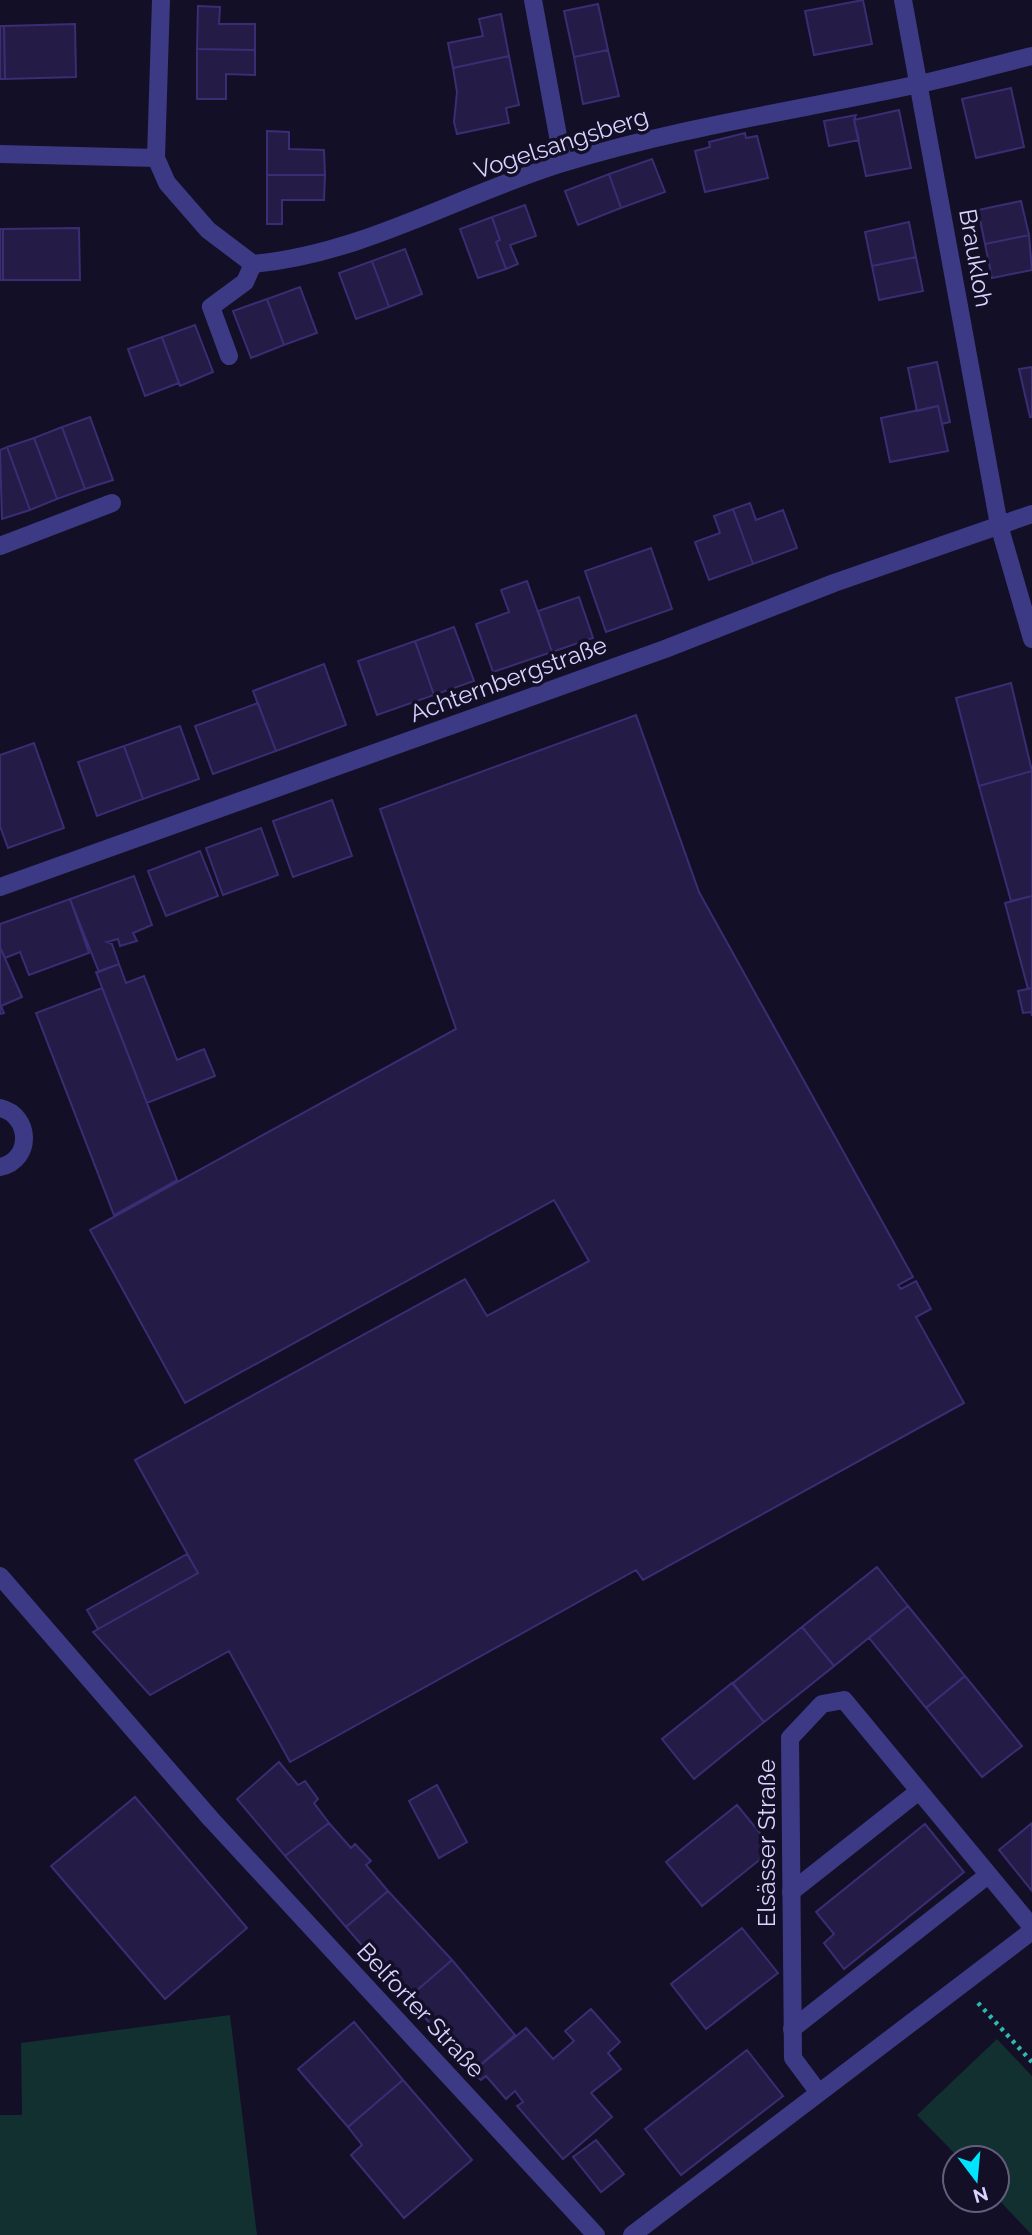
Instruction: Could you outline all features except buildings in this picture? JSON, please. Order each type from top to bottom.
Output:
[{"type":"street","points":[[161,0],[156,158],[167,183],[208,230],[253,264],[245,282],[211,307],[229,356]]},
{"type":"street","points":[[533,0],[563,163]]},
{"type":"street","name":"Braukloh","points":[[903,0],[999,525],[1032,639]]},
{"type":"street","name":"Vogelsangsberg","points":[[253,264],[297,260],[349,245],[563,163],[696,128],[919,84],[1032,56]]},
{"type":"street","points":[[0,155],[156,158]]},
{"type":"street","points":[[0,546],[111,503]]},
{"type":"street","name":"Achternbergstraße","points":[[0,887],[665,649],[834,583],[1032,514]]},
{"type":"street","points":[[0,1108],[11,1110],[23,1126],[26,1140],[19,1154],[7,1165],[0,1167]]},
{"type":"street","name":"Belforter Straße","points":[[0,1576],[211,1818],[596,2235]]},
{"type":"street","name":"Elsässer Straße","points":[[632,2235],[819,2093],[962,1984],[1032,1929],[844,1700],[822,1704],[790,1738],[793,2058],[819,2093]]},
{"type":"street","points":[[791,1892],[919,1791]]},
{"type":"street","points":[[792,2029],[988,1875]]},
{"type":"path","points":[[962,1984],[1032,2062]]},
{"type":"green space","points":[[230,2015],[257,2235],[0,2235],[0,2115],[22,2115],[21,2043]]},
{"type":"green space","points":[[997,2039],[1032,2076],[1032,2235],[1011,2213],[1011,2144],[945,2144],[917,2115]]}]
